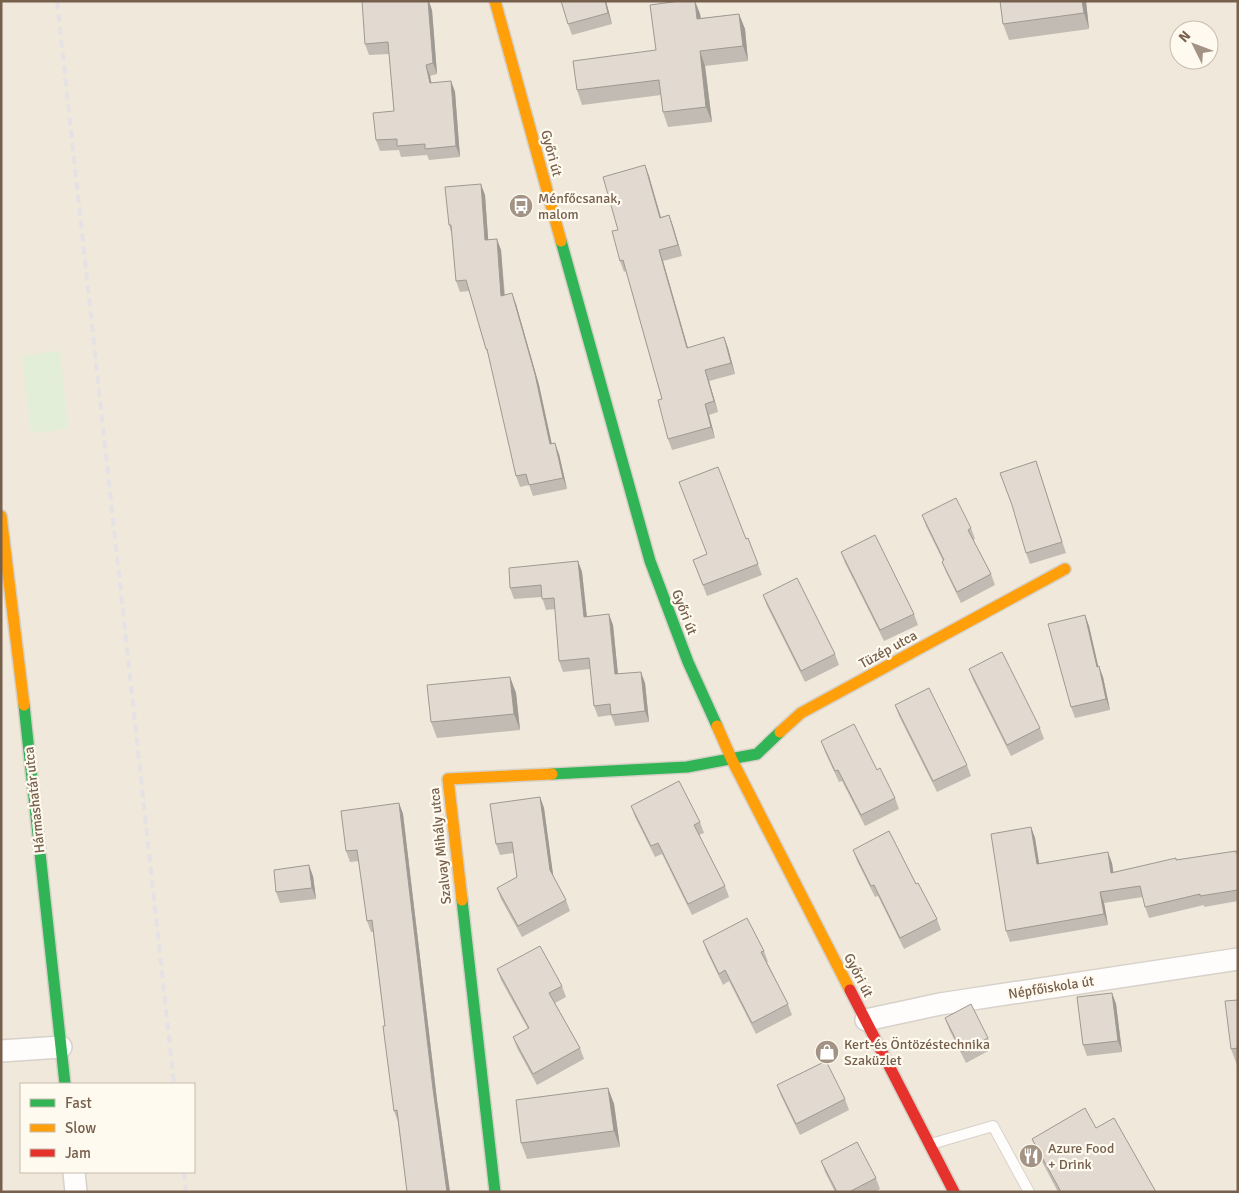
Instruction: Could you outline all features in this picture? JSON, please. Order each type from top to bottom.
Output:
[{"type":"street","name":"Győri út","points":[[495,1],[650,561],[688,662],[732,760],[954,1192]]},
{"type":"street","name":"Hármashatár utca","points":[[1,516],[6,582],[65,1083]]},
{"type":"street","name":"Tüzép utca","points":[[732,760],[758,754],[801,713],[1065,569]]},
{"type":"street","name":"Szalvay Mihály utca","points":[[495,1192],[448,780],[687,767],[732,760]]},
{"type":"street","name":"Népfőiskola út","points":[[866,1020],[940,1004],[1238,959]]},
{"type":"street","points":[[1,1051],[60,1047]]},
{"type":"street","points":[[74,1173],[76,1192]]},
{"type":"lane","points":[[930,1144],[993,1126],[1029,1192]]},
{"type":"shaded area","points":[[1,1],[1238,1],[1238,1192],[1,1192]]},
{"type":"green space","points":[[60,351],[68,429],[31,433],[22,356]]},
{"type":"building","points":[[362,1],[428,1],[433,63],[426,65],[430,83],[451,81],[456,146],[425,149],[425,144],[397,146],[397,139],[376,140],[373,113],[394,111],[388,42],[365,44]]},
{"type":"building","points":[[561,1],[605,1],[608,13],[568,24]]},
{"type":"building","points":[[695,1],[697,19],[739,14],[743,46],[700,51],[706,107],[663,112],[659,80],[577,90],[573,61],[656,50],[650,5]]},
{"type":"building","points":[[1000,1],[1082,1],[1084,13],[1003,24]]},
{"type":"building","points":[[645,165],[660,218],[669,215],[678,245],[659,250],[687,348],[724,337],[731,363],[705,370],[714,401],[705,404],[711,427],[668,439],[658,400],[662,399],[623,260],[620,261],[612,231],[618,230],[603,177]]},
{"type":"building","points":[[481,184],[485,240],[497,239],[501,296],[512,293],[535,374],[550,444],[555,443],[563,478],[529,485],[526,474],[516,476],[487,349],[466,280],[456,281],[451,225],[449,225],[445,187]]},
{"type":"building","points":[[1036,461],[1062,542],[1026,553],[1012,505],[1000,473]]},
{"type":"building","points":[[718,467],[746,539],[748,538],[758,564],[703,585],[693,560],[707,554],[679,482]]},
{"type":"building","points":[[956,498],[971,528],[968,530],[991,574],[957,592],[922,515]]},
{"type":"building","points":[[875,535],[914,614],[880,630],[841,552]]},
{"type":"building","points":[[578,561],[584,617],[609,614],[615,674],[641,672],[645,711],[611,715],[610,704],[594,706],[589,658],[559,661],[554,598],[542,599],[541,585],[510,588],[509,568]]},
{"type":"building","points":[[797,578],[835,654],[801,671],[763,595]]},
{"type":"building","points":[[1085,615],[1106,699],[1071,707],[1048,624]]},
{"type":"building","points":[[1002,652],[1040,728],[1007,745],[969,669]]},
{"type":"building","points":[[510,677],[514,714],[431,722],[427,685]]},
{"type":"building","points":[[929,688],[967,765],[933,781],[895,705]]},
{"type":"building","points":[[854,724],[877,770],[880,768],[895,798],[861,815],[838,770],[835,771],[821,741]]},
{"type":"building","points":[[679,781],[700,822],[694,825],[725,886],[688,904],[658,843],[651,846],[631,806]]},
{"type":"building","points":[[540,797],[550,870],[566,900],[518,926],[497,888],[517,877],[512,842],[496,844],[490,804]]},
{"type":"building","points":[[399,803],[447,1192],[407,1192],[397,1110],[394,1111],[383,1026],[385,1026],[372,920],[367,921],[357,850],[346,851],[341,811]]},
{"type":"building","points":[[1031,827],[1037,864],[1108,852],[1111,873],[1176,858],[1176,860],[1236,851],[1238,853],[1238,890],[1200,896],[1200,894],[1145,907],[1140,886],[1100,892],[1104,914],[1006,931],[991,834]]},
{"type":"building","points":[[889,831],[916,884],[918,883],[937,919],[900,938],[874,885],[871,886],[853,850]]},
{"type":"building","points":[[309,865],[312,888],[276,892],[274,870]]},
{"type":"building","points":[[747,918],[764,951],[761,952],[788,1004],[752,1023],[725,970],[719,974],[703,941]]},
{"type":"building","points":[[540,946],[562,986],[549,993],[580,1048],[533,1074],[513,1037],[529,1028],[497,969]]},
{"type":"building","points":[[1112,993],[1118,1041],[1083,1045],[1077,997]]},
{"type":"building","points":[[1238,1000],[1238,1048],[1231,1049],[1225,1001]]},
{"type":"building","points":[[971,1004],[988,1038],[962,1052],[945,1018]]},
{"type":"building","points":[[826,1061],[845,1099],[796,1124],[777,1085]]},
{"type":"building","points":[[608,1088],[614,1131],[521,1143],[516,1100]]},
{"type":"building","points":[[1085,1108],[1096,1128],[1114,1118],[1156,1192],[1061,1192],[1032,1139]]},
{"type":"building","points":[[857,1142],[876,1178],[849,1192],[837,1192],[821,1161]]},
{"type":"railway","points":[[57,1],[174,1083]]},
{"type":"railway","points":[[184,1173],[186,1192]]},
{"type":"traffic: fast","points":[[561,241],[650,561],[688,662],[717,726]]},
{"type":"traffic: fast","points":[[24,705],[65,1083]]},
{"type":"traffic: fast","points":[[552,774],[687,767],[757,754],[780,732]]},
{"type":"traffic: fast","points":[[462,900],[495,1192]]},
{"type":"traffic: slow","points":[[495,1],[561,241]]},
{"type":"traffic: slow","points":[[1,516],[24,705]]},
{"type":"traffic: slow","points":[[780,732],[801,713],[1065,569]]},
{"type":"traffic: slow","points":[[717,726],[732,760],[850,990]]},
{"type":"traffic: slow","points":[[462,900],[448,779],[552,774]]},
{"type":"traffic: jam","points":[[850,990],[954,1192]]},
{"type":"place","name":"Ménfőcsanak, malom","points":[[521,206]]},
{"type":"place","name":"Kert-és Öntözéstechnika Szaküzlet","points":[[827,1052]]},
{"type":"place","name":"Azure Food + Drink","points":[[1031,1156]]}]
